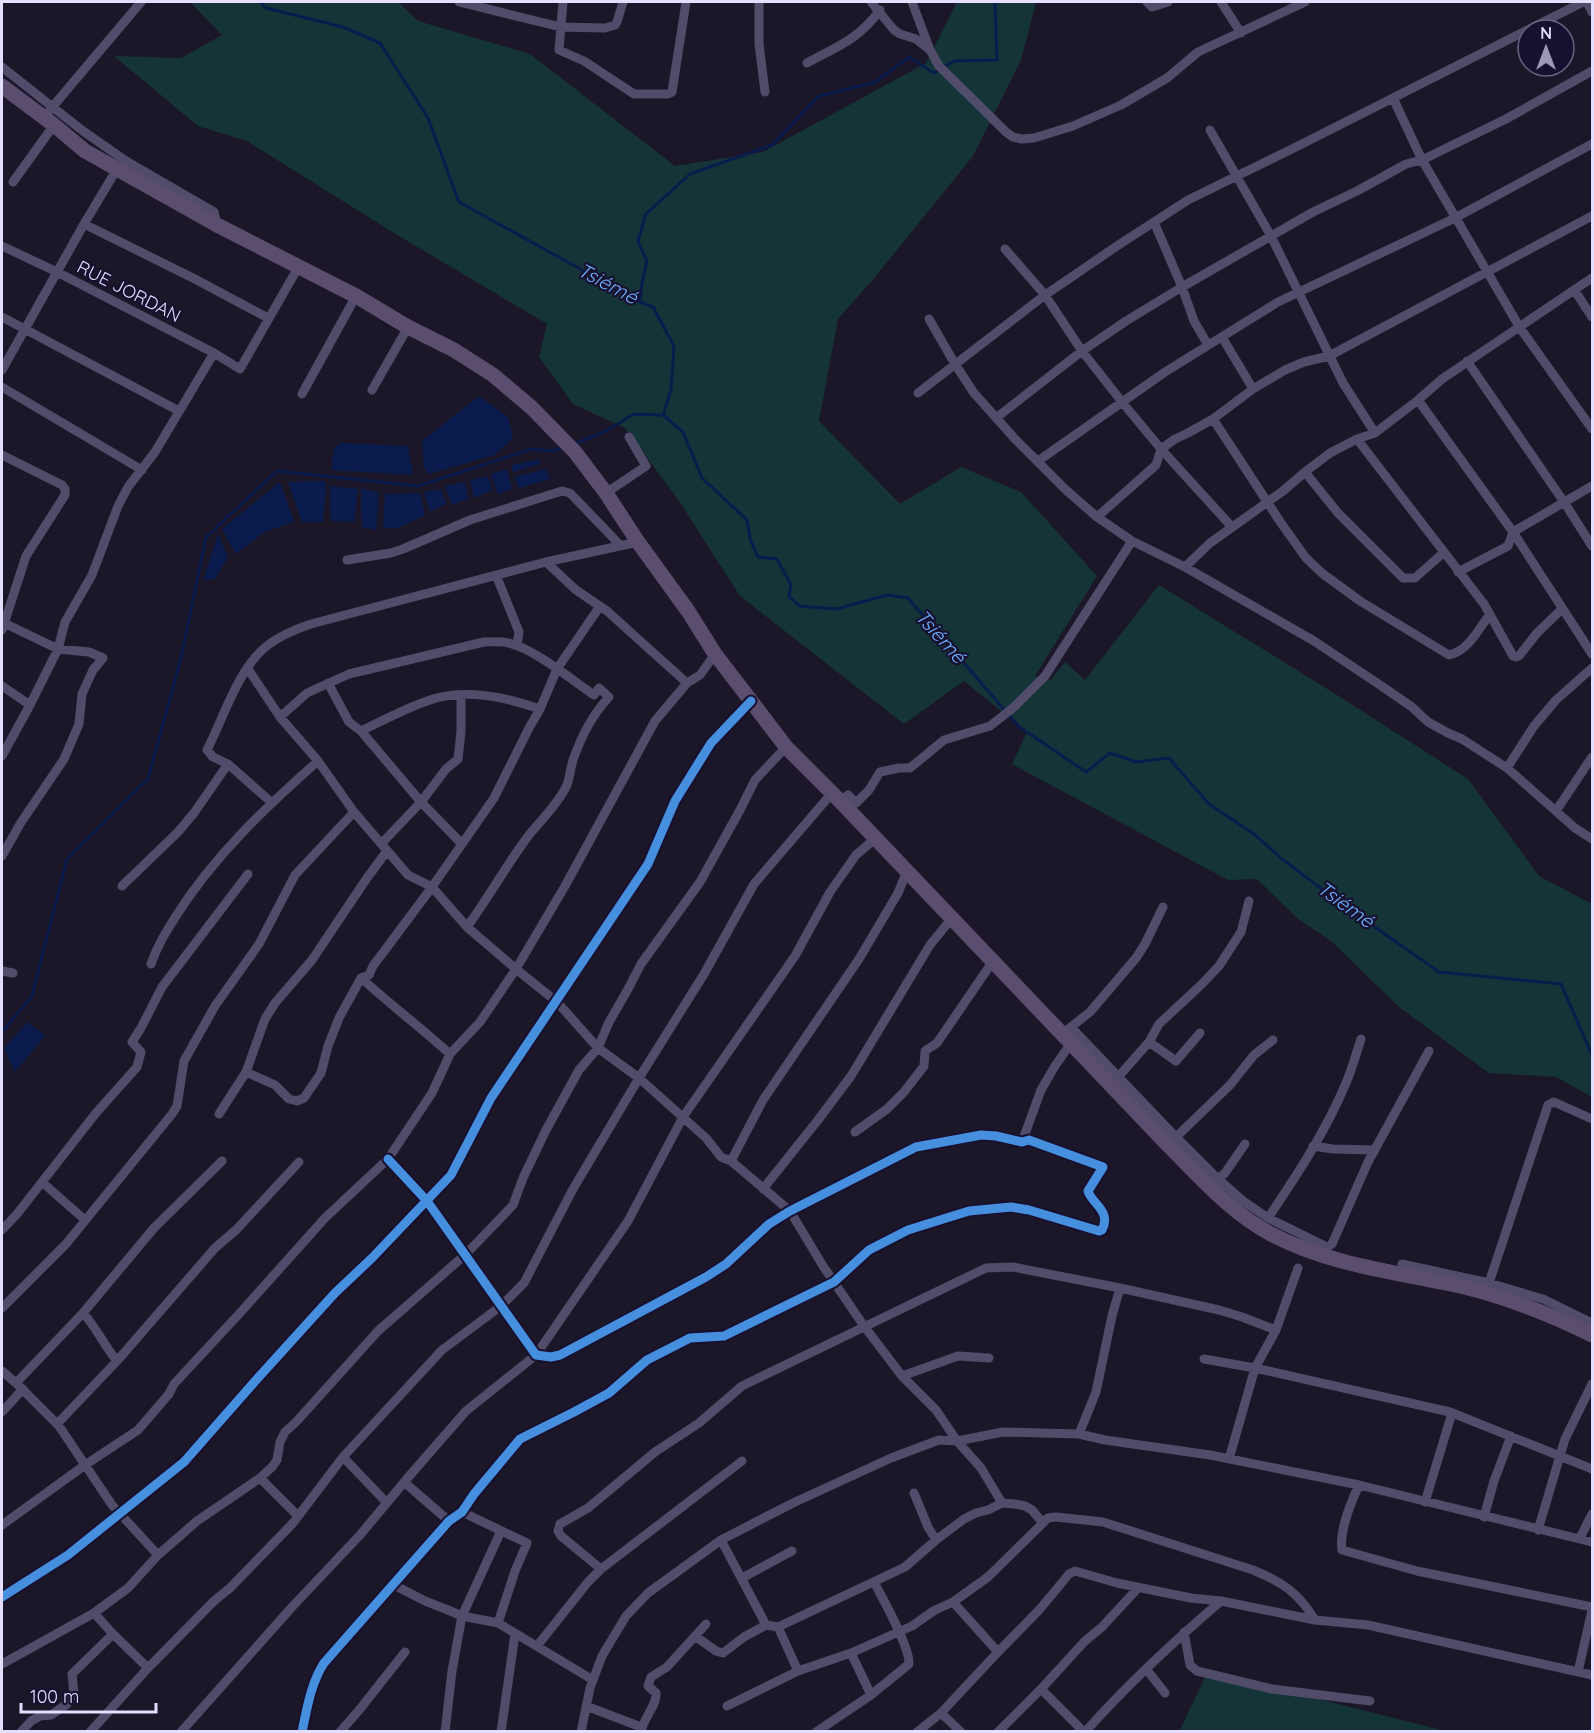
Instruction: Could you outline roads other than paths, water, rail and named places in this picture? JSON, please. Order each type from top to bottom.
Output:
[{"type":"main road","points":[[3,91],[50,116],[85,151],[217,225],[356,296],[408,327],[454,350],[493,375],[532,408],[575,452],[606,493],[715,654],[786,747],[1243,1216],[1270,1234],[1306,1250],[1346,1262],[1506,1298],[1552,1315],[1593,1335]]},
{"type":"street","points":[[13,182],[50,116],[141,2]]},
{"type":"street","points":[[459,2],[497,7],[561,27],[611,27],[619,18],[622,2]]},
{"type":"street","points":[[563,2],[559,50],[584,61],[634,94],[672,92],[686,2]]},
{"type":"street","points":[[759,2],[759,44],[765,92]]},
{"type":"street","points":[[872,2],[894,30],[916,39],[930,50]]},
{"type":"street","points":[[912,2],[930,50],[939,66],[1006,132],[1022,139],[1034,138],[1073,126],[1121,105],[1167,78],[1198,52],[1241,33],[1291,4],[1305,2]]},
{"type":"street","points":[[1147,2],[1152,8],[1168,2]]},
{"type":"street","points":[[1221,2],[1241,33]]},
{"type":"street","points":[[918,393],[1045,295],[1188,200],[1585,2],[1593,12]]},
{"type":"street","points":[[807,63],[852,39],[869,24],[880,10]]},
{"type":"street","points":[[2,67],[50,116],[214,212],[217,225]]},
{"type":"street","points":[[996,418],[1082,351],[1182,287],[1313,212],[1406,164],[1422,160],[1506,119],[1593,71]]},
{"type":"street","points":[[1393,98],[1422,160],[1520,328],[1593,429]]},
{"type":"street","points":[[1210,130],[1271,236],[1343,383],[1375,433]]},
{"type":"street","points":[[1038,461],[1208,345],[1278,302],[1455,218],[1593,144]]},
{"type":"street","points":[[2,370],[117,169]]},
{"type":"street","points":[[1097,517],[1156,465],[1161,449],[1213,419],[1253,389],[1304,362],[1329,356],[1593,216]]},
{"type":"street","points":[[1154,222],[1194,321],[1208,345]]},
{"type":"street","points":[[84,224],[268,318],[298,266]]},
{"type":"street","name":"RUE JORDAN","points":[[2,246],[214,353],[240,369],[268,318]]},
{"type":"street","points":[[1005,249],[1045,295],[1082,351],[1122,402],[1231,526]]},
{"type":"street","points":[[1185,567],[1231,526],[1283,491],[1330,453],[1357,439],[1375,433],[1442,379],[1593,278]]},
{"type":"street","points":[[1575,291],[1593,317]]},
{"type":"street","points":[[302,394],[356,296]]},
{"type":"street","points":[[2,316],[179,411]]},
{"type":"street","points":[[929,319],[974,393],[1066,490],[1097,517],[1132,541],[1185,567],[1314,641],[1412,707],[1428,722],[1462,739],[1507,768],[1575,828],[1593,839]]},
{"type":"street","points":[[372,390],[408,327]]},
{"type":"street","points":[[1222,337],[1253,389]]},
{"type":"street","points":[[2,756],[58,649],[65,622],[92,575],[118,506],[128,487],[155,452],[214,353]]},
{"type":"street","points":[[1467,362],[1593,546]]},
{"type":"street","points":[[2,387],[142,470]]},
{"type":"street","points":[[1418,400],[1513,532],[1593,654]]},
{"type":"street","points":[[1213,419],[1306,558],[1323,574],[1360,601],[1449,655],[1458,653],[1466,646],[1490,614]]},
{"type":"street","points":[[606,493],[646,466],[629,437]]},
{"type":"street","points":[[1357,439],[1490,614],[1513,656],[1520,656],[1537,633],[1562,609]]},
{"type":"street","points":[[2,455],[62,484],[65,489],[65,495],[26,556],[2,625],[58,649],[89,652],[103,658],[93,670],[82,694],[80,724],[64,759],[20,824],[2,856]]},
{"type":"street","points":[[1305,472],[1338,513],[1403,578],[1414,578],[1443,553]]},
{"type":"street","points":[[1458,572],[1508,546],[1513,532],[1593,486]]},
{"type":"street","points":[[347,560],[397,551],[470,520],[562,491],[570,494],[621,546]]},
{"type":"street","points":[[90,1731],[148,1668],[214,1601],[230,1588],[298,1516],[343,1457],[442,1350],[501,1305],[524,1283],[573,1190],[704,974],[754,884],[836,797],[848,795],[856,803],[869,790],[880,772],[910,768],[944,740],[990,726],[1013,708],[1045,675],[1132,541]]},
{"type":"street","points":[[271,802],[228,764],[213,757],[207,750],[233,694],[258,653],[267,645],[296,629],[546,562],[638,542]]},
{"type":"street","points":[[546,562],[585,598],[608,611],[687,683]]},
{"type":"street","points":[[496,575],[519,632],[517,645]]},
{"type":"street","points":[[246,1072],[274,1085],[289,1099],[297,1101],[304,1098],[321,1073],[339,1018],[361,978],[369,975],[373,966],[494,798],[540,709],[557,669],[600,606]]},
{"type":"street","points":[[280,717],[307,693],[349,675],[484,642],[507,642],[517,645],[594,695],[599,688],[609,697],[598,708],[579,741],[579,749],[572,762],[567,786],[529,835],[467,927]]},
{"type":"street","points":[[2,1525],[138,1430],[169,1394],[174,1384],[325,1218],[388,1159],[432,1094],[450,1054],[480,1022],[516,969],[565,886],[655,721],[687,683],[700,675],[715,654]]},
{"type":"street","points":[[1507,768],[1548,709],[1593,668]]},
{"type":"street","points":[[248,669],[280,717],[318,761],[354,812],[408,875],[432,887],[467,927],[557,1002],[598,1048],[639,1078],[706,1138],[721,1157],[730,1161],[790,1210],[864,1326],[902,1376],[936,1410],[957,1441],[981,1468],[1002,1503]]},
{"type":"street","points":[[328,683],[349,722],[362,731],[421,802],[461,843]]},
{"type":"street","points":[[2,686],[30,705]]},
{"type":"street","points":[[362,731],[432,699],[470,693],[522,703],[540,709]]},
{"type":"street","points":[[219,1114],[246,1072],[265,1019],[274,1003],[312,960],[367,878],[384,848],[446,769],[458,759],[461,695]]},
{"type":"street","points":[[2,1597],[68,1555],[183,1462],[335,1293],[428,1201],[451,1175],[491,1098],[648,864],[675,801],[711,743],[751,701]]},
{"type":"street","points":[[2,1664],[94,1613],[129,1588],[158,1555],[196,1521],[260,1478],[277,1460],[280,1442],[285,1432],[378,1331],[466,1254],[513,1205],[546,1130],[579,1070],[598,1048],[609,1022],[641,964],[700,882],[754,780],[786,747]]},
{"type":"street","points":[[1556,811],[1593,757]]},
{"type":"street","points":[[151,964],[157,945],[193,889],[271,802],[318,761]]},
{"type":"street","points":[[122,886],[189,820],[228,764]]},
{"type":"street","points":[[2,1308],[66,1244],[172,1114],[177,1106],[183,1067],[188,1053],[215,1006],[259,944],[295,875],[354,812]]},
{"type":"street","points":[[181,1731],[360,1535],[466,1411],[536,1355],[628,1221],[683,1117],[795,956],[856,855],[876,838]]},
{"type":"street","points":[[730,1161],[763,1100],[859,959],[898,893],[908,871]]},
{"type":"street","points":[[2,1230],[96,1113],[138,1067],[141,1052],[132,1042],[162,987],[248,874]]},
{"type":"street","points":[[1119,1076],[1149,1041],[1159,1024],[1219,966],[1241,932],[1249,901]]},
{"type":"street","points":[[1022,1142],[1041,1090],[1068,1035],[1136,958],[1163,907]]},
{"type":"street","points":[[762,1189],[850,1076],[930,945],[952,918]]},
{"type":"street","points":[[855,1132],[887,1109],[904,1092],[924,1066],[925,1051],[937,1042],[993,961]]},
{"type":"street","points":[[2,970],[13,973]]},
{"type":"street","points":[[361,978],[450,1054]]},
{"type":"street","points":[[1149,1041],[1176,1061],[1200,1033]]},
{"type":"street","points":[[1068,1035],[1119,1076],[1172,1141],[1230,1085],[1254,1055],[1273,1040]]},
{"type":"street","points":[[1268,1218],[1300,1171],[1347,1082],[1361,1039]]},
{"type":"street","points":[[1245,1144],[1225,1173],[1213,1183],[1268,1218],[1327,1247],[1330,1246],[1375,1150],[1429,1051]]},
{"type":"street","points":[[1489,1283],[1548,1105],[1554,1102],[1593,1119]]},
{"type":"street","points":[[302,1731],[308,1703],[318,1673],[324,1663],[449,1521],[462,1512],[520,1438],[609,1393],[647,1360],[690,1338],[724,1336],[834,1282],[869,1250],[908,1230],[969,1210],[1011,1207],[1029,1210],[1099,1231],[1104,1226],[1098,1204],[1090,1197],[1088,1191],[1102,1167],[1029,1140],[1022,1142],[996,1136],[981,1135],[916,1147],[790,1210],[769,1224],[726,1264],[706,1277],[560,1355],[551,1357],[536,1355],[428,1201],[388,1159]]},
{"type":"street","points":[[1313,1146],[1375,1150]]},
{"type":"street","points":[[2,1412],[19,1386],[154,1228],[222,1161]]},
{"type":"street","points":[[57,1424],[117,1361],[215,1248],[236,1230],[299,1162]]},
{"type":"street","points":[[42,1182],[86,1220]]},
{"type":"street","points":[[1402,1264],[1489,1283],[1543,1299],[1593,1323]]},
{"type":"street","points":[[602,1569],[561,1536],[558,1531],[560,1524],[588,1508],[655,1452],[699,1423],[742,1386],[986,1268],[1013,1267],[1120,1288],[1219,1310],[1276,1330]]},
{"type":"street","points":[[1229,1459],[1256,1368],[1276,1330],[1298,1268]]},
{"type":"street","points":[[1079,1434],[1096,1392],[1120,1288]]},
{"type":"street","points":[[83,1313],[92,1322],[117,1361]]},
{"type":"street","points":[[902,1376],[958,1356],[989,1358]]},
{"type":"street","points":[[1204,1359],[1256,1368],[1452,1413],[1593,1469]]},
{"type":"street","points":[[2,1371],[57,1424],[120,1514],[158,1555]]},
{"type":"street","points":[[1538,1530],[1565,1439],[1593,1384]]},
{"type":"street","points":[[1425,1502],[1452,1413]]},
{"type":"street","points":[[580,1731],[593,1680],[602,1656],[626,1616],[648,1593],[722,1539],[891,1458],[939,1440],[957,1441],[1003,1432],[1079,1434],[1229,1459],[1359,1485],[1593,1542]]},
{"type":"street","points":[[1484,1516],[1494,1480],[1511,1436]]},
{"type":"street","points":[[343,1457],[387,1503]]},
{"type":"street","points":[[537,1646],[588,1582],[602,1569],[742,1461]]},
{"type":"street","points":[[260,1478],[298,1516]]},
{"type":"street","points":[[404,1482],[449,1521]]},
{"type":"street","points":[[1359,1485],[1343,1533],[1342,1550],[1417,1570],[1593,1608],[1578,1672]]},
{"type":"street","points":[[914,1493],[936,1540]]},
{"type":"street","points":[[695,1636],[716,1651],[723,1653],[744,1637],[766,1625],[778,1627],[905,1567],[964,1519],[1002,1503],[1025,1506],[1032,1510],[1042,1522]]},
{"type":"street","points":[[462,1512],[527,1543],[514,1571],[498,1623]]},
{"type":"street","points":[[1580,1538],[1593,1514]]},
{"type":"street","points":[[727,1706],[798,1671],[851,1653],[899,1633],[935,1610],[953,1602],[988,1577],[1048,1518],[1103,1522],[1253,1570],[1276,1579],[1294,1593],[1315,1620]]},
{"type":"street","points":[[445,1731],[452,1671],[462,1616],[501,1532]]},
{"type":"street","points":[[722,1539],[766,1625]]},
{"type":"street","points":[[742,1578],[792,1551]]},
{"type":"street","points":[[917,1731],[941,1713],[1040,1609],[1069,1574],[1075,1571],[1138,1588],[1191,1598],[1221,1601],[1315,1620],[1368,1625],[1593,1675]]},
{"type":"street","points":[[816,1731],[871,1695],[909,1665],[910,1659],[874,1582]]},
{"type":"street","points":[[394,1585],[425,1602],[462,1616],[498,1623],[593,1680]]},
{"type":"street","points":[[998,1731],[1138,1588]]},
{"type":"street","points":[[1041,1689],[1084,1731],[1184,1632],[1221,1601]]},
{"type":"street","points":[[953,1602],[998,1652]]},
{"type":"street","points":[[94,1613],[148,1668]]},
{"type":"street","points":[[586,1706],[641,1729],[656,1698],[656,1693],[648,1686],[651,1677],[667,1667],[706,1624]]},
{"type":"street","points":[[778,1627],[798,1671]]},
{"type":"street","points":[[1184,1632],[1190,1665],[1197,1671],[1272,1689],[1370,1701]]},
{"type":"street","points":[[21,1731],[31,1721],[40,1716],[51,1715],[68,1704],[74,1694],[72,1674],[113,1634]]},
{"type":"street","points":[[501,1731],[514,1634]]},
{"type":"street","points":[[340,1731],[405,1652]]},
{"type":"street","points":[[851,1653],[871,1695]]},
{"type":"street","points":[[1147,1670],[1165,1693]]},
{"type":"street","points":[[941,1713],[961,1731]]},
{"type":"water","points":[[479,396],[508,417],[513,438],[495,455],[428,474],[424,467],[422,441]]},
{"type":"water","points":[[341,443],[408,446],[413,475],[331,470],[334,448]]},
{"type":"water","points":[[540,459],[540,464],[513,472],[512,465]]},
{"type":"water","points":[[507,469],[512,489],[498,494],[491,474]]},
{"type":"water","points":[[546,469],[550,479],[519,488],[514,477]]},
{"type":"water","points":[[488,476],[492,490],[474,498],[470,480]]},
{"type":"water","points":[[325,481],[323,522],[302,522],[288,482]]},
{"type":"water","points":[[280,482],[294,522],[264,532],[236,554],[222,529]]},
{"type":"water","points":[[465,482],[468,499],[452,505],[445,486]]},
{"type":"water","points":[[330,486],[358,489],[354,522],[331,521]]},
{"type":"water","points":[[361,488],[379,493],[376,530],[362,527]]},
{"type":"water","points":[[441,489],[446,504],[430,512],[424,492]]},
{"type":"water","points":[[420,493],[425,515],[398,528],[383,528],[385,494]]},
{"type":"water","points":[[218,534],[228,557],[215,579],[203,581]]},
{"type":"water","points":[[28,1022],[45,1036],[15,1072],[4,1048]]},
{"type":"waterway","name":"Tsiémé","points":[[260,2],[266,8],[343,27],[380,43],[428,118],[459,202],[653,307],[674,346],[671,390],[663,415],[683,432],[702,478],[747,520],[750,539],[758,557],[777,559],[791,585],[789,597],[800,606],[836,609],[887,595],[908,598],[1019,727],[1086,772],[1110,753],[1136,762],[1169,758],[1209,804],[1254,834],[1282,859],[1339,902],[1439,972],[1561,984],[1592,1055]]},
{"type":"waterway","points":[[640,302],[647,261],[638,241],[646,214],[690,174],[772,145],[819,96],[875,82],[909,57],[934,73],[954,61],[997,60],[995,2]]},
{"type":"waterway","points":[[574,444],[604,432],[634,414],[663,415]]},
{"type":"waterway","points":[[2,1032],[32,996],[67,859],[148,779],[181,658],[206,537],[277,471],[418,486],[532,449],[551,451],[562,448]]}]
